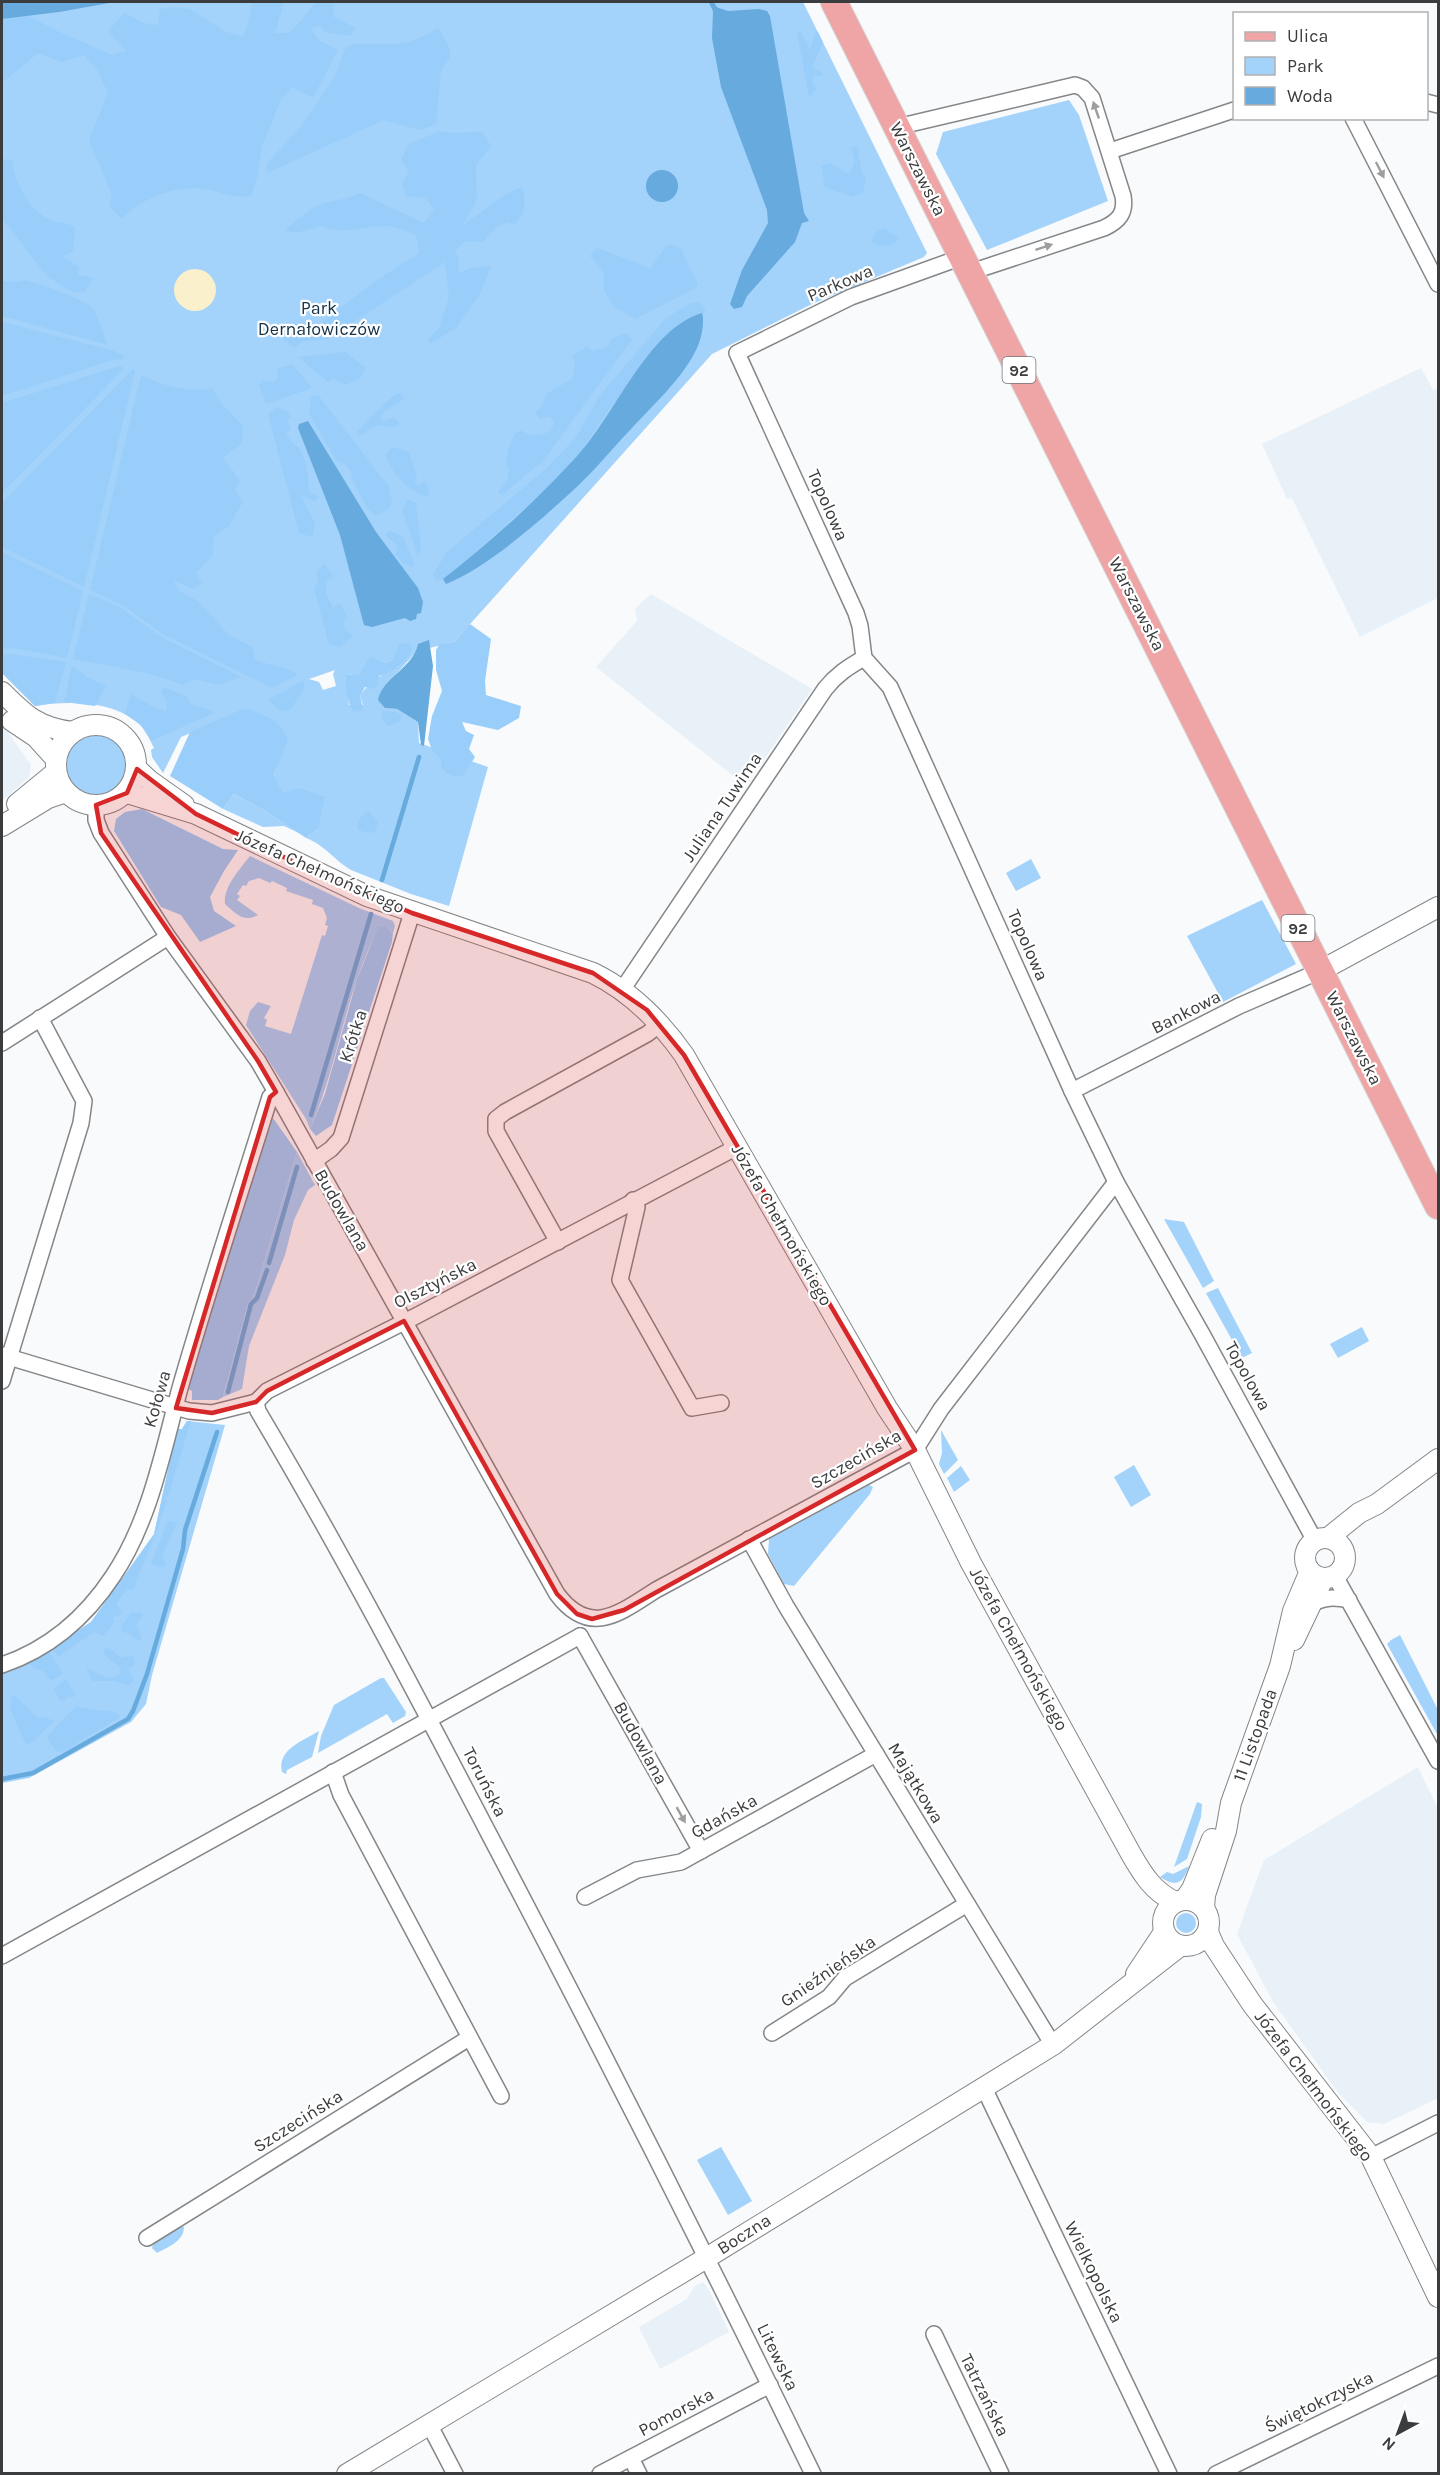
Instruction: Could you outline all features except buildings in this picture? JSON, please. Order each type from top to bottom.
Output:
[{"type":"main road","name":"Warszawska","points":[[834,2],[1438,1206]]},
{"type":"street","name":"Parkowa","points":[[737,352],[851,297],[1114,222],[1122,215],[1124,201],[1110,151],[1092,98],[1083,88],[1075,86],[897,127]]},
{"type":"street","points":[[1110,151],[1233,110]]},
{"type":"street","points":[[1354,120],[1438,284]]},
{"type":"street","name":"Topolowa","points":[[737,352],[856,613],[864,658],[890,687],[1072,1091],[1116,1182],[1321,1539]]},
{"type":"street","name":"Juliana Tuwima","points":[[622,990],[829,684],[846,668],[864,658]]},
{"type":"street","points":[[2,692],[20,711],[35,721],[57,730],[73,732],[96,725],[109,727],[121,733],[130,743],[136,755],[137,769],[134,781],[127,793],[107,804],[96,806],[82,803],[66,792],[46,746],[14,722],[2,709]]},
{"type":"street","points":[[2,819],[56,765],[65,740],[73,732]]},
{"type":"street","name":"Józefa Chełmońskiego","points":[[137,769],[196,814]]},
{"type":"street","points":[[2,826],[48,798],[66,792]]},
{"type":"street","name":"Józefa Chełmońskiego","points":[[127,793],[196,814],[351,889],[412,913],[593,973],[622,990],[660,1024],[684,1055],[887,1408],[915,1450],[971,1563],[1146,1879],[1148,1892],[1172,1912]]},
{"type":"street","name":"Budowlana","points":[[96,806],[96,820],[101,833],[168,936],[258,1061],[557,1594],[571,1610],[584,1617]]},
{"type":"street","points":[[1320,971],[1438,907]]},
{"type":"street","name":"Krótka","points":[[314,1161],[331,1149],[341,1138],[412,913]]},
{"type":"street","points":[[2,1043],[168,936]]},
{"type":"street","name":"Bankowa","points":[[1072,1091],[1239,1006],[1320,971]]},
{"type":"street","points":[[2,1381],[5,1357],[81,1123],[84,1101],[40,1018]]},
{"type":"street","points":[[558,1242],[496,1131],[496,1119],[647,1034],[660,1024]]},
{"type":"street","name":"Kołowa","points":[[2,1665],[45,1643],[87,1612],[132,1545],[270,1097],[276,1092]]},
{"type":"street","name":"Olsztyńska","points":[[256,1402],[267,1391],[558,1242],[633,1200],[737,1147]]},
{"type":"street","name":"Szczecińska","points":[[584,1617],[604,1618],[624,1610],[749,1539],[915,1450],[948,1400],[1116,1182]]},
{"type":"street","points":[[633,1200],[637,1208],[621,1280],[692,1408],[721,1403]]},
{"type":"street","points":[[5,1357],[189,1411],[212,1413],[256,1402]]},
{"type":"street","name":"Toruńska","points":[[256,1402],[258,1411],[430,1718],[708,2257]]},
{"type":"street","points":[[1438,1459],[1377,1504],[1359,1513],[1321,1539],[1306,1553],[1306,1566],[1322,1575],[1349,1600],[1438,1761]]},
{"type":"street","points":[[1322,1575],[1344,1566],[1344,1552],[1353,1535],[1367,1522],[1377,1504]]},
{"type":"street","name":"Majątkowa","points":[[749,1539],[786,1606],[1053,2045]]},
{"type":"street","points":[[1321,1539],[1338,1543],[1344,1552]]},
{"type":"street","name":"11 Listopada","points":[[1280,1666],[1311,1604],[1322,1575]]},
{"type":"street","name":"11 Listopada","points":[[1204,1908],[1205,1895],[1226,1831],[1231,1803],[1280,1666],[1293,1611],[1322,1575]]},
{"type":"street","points":[[1311,1604],[1330,1597],[1349,1600]]},
{"type":"street","points":[[2,1956],[580,1636],[584,1617]]},
{"type":"street","name":"Budowlana","points":[[580,1636],[701,1851]]},
{"type":"street","name":"Gdańska","points":[[585,1897],[637,1870],[681,1862],[876,1754]]},
{"type":"street","points":[[333,1772],[341,1795],[501,2096]]},
{"type":"street","name":"11 Listopada","points":[[1172,1912],[1192,1889],[1217,1827],[1231,1803]]},
{"type":"street","points":[[1193,1900],[1204,1908],[1208,1918],[1208,1932],[1198,1944],[1186,1946],[1173,1943],[1172,1912],[1193,1900]]},
{"type":"street","name":"Gnieźnieńska","points":[[772,2033],[828,1997],[845,1978],[967,1904]]},
{"type":"street","name":"Boczna","points":[[1132,1982],[1172,1912]]},
{"type":"street","name":"Józefa Chełmońskiego","points":[[1208,1932],[1214,1946],[1252,2004],[1371,2157],[1438,2297]]},
{"type":"street","name":"Józefa Chełmońskiego","points":[[1186,1946],[1202,1954],[1252,2004]]},
{"type":"street","name":"Boczna","points":[[347,2474],[708,2257],[1053,2045],[1114,1999],[1132,1982],[1151,1971],[1165,1956],[1186,1946]]},
{"type":"street","name":"Szczecińska","points":[[147,2238],[469,2038]]},
{"type":"street","name":"Wielkopolska","points":[[984,2088],[1169,2474]]},
{"type":"street","points":[[1371,2157],[1438,2123]]},
{"type":"street","name":"Litewska","points":[[708,2257],[813,2474]]},
{"type":"street","name":"Tatrzańska","points":[[934,2334],[1001,2474]]},
{"type":"street","name":"Świętokrzyska","points":[[1216,2474],[1438,2366]]},
{"type":"street","name":"Pomorska","points":[[600,2474],[770,2385]]},
{"type":"street","points":[[429,2424],[455,2474]]},
{"type":"street","points":[[632,2458],[639,2474]]},
{"type":"highlighted area","points":[[137,769],[196,814],[290,860],[412,913],[593,973],[647,1010],[684,1055],[915,1450],[624,1610],[592,1619],[577,1614],[557,1594],[404,1321],[267,1391],[256,1402],[212,1413],[176,1408],[270,1097],[276,1092],[258,1061],[101,833],[96,805],[127,793]]},
{"type":"shaded area","points":[[252,2],[284,2],[275,33],[289,33],[316,2],[333,2],[334,17],[356,28],[350,36],[325,32],[319,26],[311,29],[320,41],[338,50],[313,98],[292,87],[281,99],[262,146],[257,178],[251,196],[235,196],[198,188],[174,190],[140,204],[121,219],[109,205],[112,195],[89,140],[108,93],[97,70],[84,55],[62,62],[38,53],[2,83],[2,19],[29,16],[112,55],[127,51],[108,31],[124,13],[144,23],[158,25],[160,9],[176,7],[190,9],[226,32],[243,36]]},
{"type":"shaded area","points":[[438,27],[450,49],[450,57],[441,71],[436,124],[419,130],[384,120],[267,173],[267,163],[299,129],[334,78],[345,49],[351,44],[406,42]]},
{"type":"shaded area","points":[[801,32],[810,50],[816,32],[823,42],[813,65],[814,69],[822,72],[822,77],[814,75],[812,82],[816,89],[809,97],[797,33]]},
{"type":"shaded area","points":[[440,131],[482,132],[491,146],[476,165],[477,199],[463,225],[506,194],[522,187],[524,208],[521,217],[514,225],[507,222],[494,229],[484,241],[464,242],[455,251],[459,273],[470,268],[491,266],[479,296],[456,328],[430,344],[428,339],[439,328],[449,297],[445,262],[328,339],[303,341],[294,348],[283,339],[284,335],[281,331],[284,325],[292,323],[319,325],[371,284],[419,253],[416,235],[392,227],[337,230],[321,226],[296,233],[285,230],[317,206],[360,193],[424,223],[434,210],[425,198],[406,196],[402,184],[409,171],[401,159],[409,144]]},
{"type":"shaded area","points":[[857,146],[862,173],[866,179],[863,192],[852,197],[825,187],[821,166],[830,163],[849,174],[855,162],[851,148]]},
{"type":"shaded area","points":[[2,159],[12,160],[20,187],[37,211],[53,221],[75,227],[73,251],[62,257],[79,267],[78,275],[94,278],[85,291],[77,293],[52,279],[2,220]]},
{"type":"shaded area","points":[[884,228],[900,239],[886,246],[872,242],[876,233]]},
{"type":"shaded area","points":[[672,244],[681,249],[698,285],[696,288],[635,319],[613,306],[604,291],[604,272],[590,256],[597,248],[650,268],[666,246]]},
{"type":"shaded area","points":[[26,280],[63,293],[90,306],[96,314],[108,345],[2,316],[2,281]]},
{"type":"shaded area","points":[[699,302],[706,312],[689,319],[610,408],[581,452],[552,483],[461,565],[443,579],[436,581],[433,574],[447,552],[548,467],[577,436],[600,395],[665,319],[689,304]]},
{"type":"shaded area","points":[[2,322],[115,351],[117,354],[121,353],[124,358],[2,396]]},
{"type":"shaded area","points":[[627,333],[632,340],[542,462],[502,495],[498,492],[508,479],[509,471],[506,462],[514,435],[520,430],[532,436],[550,432],[554,423],[550,417],[539,419],[535,413],[542,406],[546,394],[572,379],[575,365],[572,356],[587,347],[593,351],[609,346],[611,339]]},
{"type":"shaded area","points":[[345,352],[366,368],[359,379],[345,385],[333,379],[328,382],[298,357]]},
{"type":"shaded area","points":[[292,364],[312,388],[266,404],[259,385],[264,380],[274,382],[278,377],[279,368]]},
{"type":"shaded area","points":[[119,366],[124,368],[123,370],[2,493],[2,403]]},
{"type":"shaded area","points":[[1421,368],[1433,390],[1438,389],[1438,598],[1360,637],[1292,498],[1287,499],[1262,444]]},
{"type":"shaded area","points":[[133,369],[135,371],[84,587],[2,547],[2,503]]},
{"type":"shaded area","points":[[141,375],[176,388],[194,390],[212,388],[221,403],[243,426],[242,443],[223,458],[240,480],[235,490],[243,502],[228,527],[214,536],[212,556],[196,573],[202,583],[193,589],[174,580],[178,590],[198,601],[229,635],[252,647],[255,660],[298,675],[272,688],[163,634],[124,606],[90,590]]},
{"type":"shaded area","points":[[398,393],[404,399],[385,411],[380,418],[384,421],[394,417],[399,424],[392,428],[377,425],[360,436],[357,432]]},
{"type":"shaded area","points":[[318,395],[389,487],[392,503],[388,510],[376,516],[367,508],[351,477],[352,473],[347,466],[336,460],[309,413],[311,397]]},
{"type":"shaded area","points":[[277,407],[288,412],[291,418],[287,419],[291,429],[286,434],[294,445],[297,445],[303,456],[309,491],[319,497],[314,501],[302,495],[315,523],[312,537],[299,533],[268,414]]},
{"type":"shaded area","points":[[392,447],[409,452],[417,477],[414,482],[419,485],[425,481],[430,492],[426,497],[412,490],[392,469],[385,455]]},
{"type":"shaded area","points":[[408,499],[416,503],[421,551],[418,556],[402,510]]},
{"type":"shaded area","points":[[390,530],[404,538],[414,564],[412,567],[403,563],[395,553],[398,546],[385,535]]},
{"type":"shaded area","points":[[2,552],[83,591],[67,658],[14,648],[2,649]]},
{"type":"shaded area","points":[[324,563],[333,576],[327,581],[326,593],[333,608],[340,603],[346,614],[343,627],[353,636],[340,647],[329,644],[314,588],[318,583],[316,573]]},
{"type":"shaded area","points":[[89,594],[120,607],[161,637],[241,677],[219,685],[193,679],[184,685],[151,674],[73,659]]},
{"type":"shaded area","points":[[651,594],[812,689],[746,786],[596,667],[637,621],[635,609]]},
{"type":"shaded area","points":[[470,624],[491,639],[485,681],[486,695],[521,706],[519,718],[498,730],[462,722],[466,731],[474,735],[469,749],[475,757],[463,776],[457,776],[448,774],[441,768],[441,759],[432,750],[428,739],[432,716],[442,691],[436,670],[436,650],[439,645],[454,642]]},
{"type":"shaded area","points":[[408,643],[412,647],[405,661],[379,676],[376,689],[365,687],[360,696],[363,709],[358,712],[353,711],[345,684],[346,675],[358,676],[367,660],[372,657],[385,663],[394,659],[399,644]]},
{"type":"shaded area","points":[[11,654],[66,662],[55,703],[35,706],[2,673],[2,655]]},
{"type":"shaded area","points":[[72,666],[87,677],[106,686],[95,706],[64,702]]},
{"type":"shaded area","points":[[303,681],[305,689],[288,711],[279,710],[268,700]]},
{"type":"shaded area","points":[[163,687],[188,697],[190,703],[214,713],[151,741],[141,725],[125,714],[131,694],[155,708],[166,711],[167,700],[160,693]]},
{"type":"shaded area","points":[[245,708],[275,722],[288,739],[274,774],[283,793],[299,788],[325,797],[318,829],[306,838],[267,812],[234,794],[223,809],[170,776],[190,732]]},
{"type":"shaded area","points":[[383,711],[402,715],[399,722],[387,726],[381,716]]},
{"type":"shaded area","points":[[2,724],[31,765],[29,777],[2,801]]},
{"type":"shaded area","points":[[142,809],[223,849],[238,850],[210,897],[214,911],[236,926],[200,942],[181,915],[161,907],[114,831],[116,819],[125,812]]},
{"type":"shaded area","points":[[369,811],[378,822],[375,832],[368,833],[358,830],[358,827],[360,819]]},
{"type":"shaded area","points":[[378,927],[387,927],[393,933],[392,942],[332,1125],[316,1136],[310,1129],[325,1094],[357,979]]},
{"type":"shaded area","points":[[273,1118],[297,1152],[254,1295],[248,1304],[223,1397],[218,1400],[192,1400],[192,1391],[183,1386]]},
{"type":"shaded area","points":[[187,1421],[191,1421],[168,1496],[165,1495],[164,1499],[167,1500],[156,1533],[133,1590],[127,1589],[116,1604],[122,1611],[118,1617],[115,1615],[113,1619],[115,1621],[103,1636],[94,1632],[58,1657],[52,1648],[91,1622],[154,1534],[177,1429],[182,1429]]},
{"type":"shaded area","points":[[168,1521],[177,1523],[162,1556],[166,1564],[164,1567],[155,1566],[151,1563]]},
{"type":"shaded area","points":[[138,1612],[143,1615],[136,1625],[142,1638],[139,1641],[123,1632],[121,1626],[131,1613]]},
{"type":"shaded area","points":[[105,1648],[122,1658],[130,1655],[135,1659],[134,1665],[128,1669],[134,1681],[128,1685],[115,1681],[92,1681],[86,1667],[108,1677],[121,1673],[120,1667],[104,1655]]},
{"type":"shaded area","points":[[48,1650],[63,1674],[52,1680],[43,1671],[37,1670],[28,1663]]},
{"type":"shaded area","points":[[66,1679],[75,1694],[74,1697],[67,1697],[65,1701],[59,1700],[54,1688]]},
{"type":"shaded area","points":[[15,1696],[38,1718],[45,1717],[54,1721],[36,1739],[26,1745],[10,1708],[12,1703],[10,1697]]},
{"type":"shaded area","points":[[75,1707],[115,1712],[120,1717],[63,1752],[56,1751],[47,1738]]},
{"type":"shaded area","points":[[1418,1767],[1438,1809],[1438,2098],[1384,2124],[1367,2122],[1339,2094],[1273,2002],[1237,1934],[1264,1860]]},
{"type":"shaded area","points":[[703,2282],[729,2332],[660,2369],[639,2327],[687,2299],[695,2286]]},
{"type":"green space","name":"Park Dernałowiczów","points":[[2,2],[803,2],[927,253],[924,257],[812,304],[712,354],[454,642],[417,651],[388,683],[385,708],[397,709],[418,722],[419,743],[488,767],[449,906],[411,894],[351,870],[319,845],[306,838],[318,829],[283,794],[274,774],[277,766],[247,709],[181,737],[163,773],[152,757],[151,750],[154,748],[146,732],[128,716],[103,706],[89,704],[61,703],[35,706],[2,673]],"holes":[[[395,659],[404,660],[374,680],[364,690],[360,696],[363,705],[349,705],[345,679],[347,675],[354,674],[358,677],[366,662],[377,660],[385,663]],[[335,670],[333,674],[336,686],[323,690],[319,682],[309,679]]]},
{"type":"green space","points":[[1069,100],[1079,115],[1108,201],[987,250],[936,154],[943,132]]},
{"type":"green space","points":[[95,734],[112,739],[117,743],[121,748],[126,765],[121,782],[117,787],[112,791],[95,796],[78,791],[73,787],[69,782],[64,765],[69,748],[73,743],[78,739]]},
{"type":"green space","points":[[234,794],[299,833],[284,826],[263,827],[223,809]]},
{"type":"green space","points":[[250,856],[359,908],[393,921],[395,926],[393,933],[387,927],[378,928],[364,959],[330,1073],[310,1129],[306,1119],[246,1025],[250,1011],[258,1002],[271,1006],[264,1018],[267,1020],[265,1026],[291,1034],[322,935],[325,936],[328,926],[325,925],[327,918],[323,908],[312,904],[313,900],[286,891],[287,888],[272,881],[270,883],[259,878],[249,881],[246,886],[243,885],[237,894],[240,896],[237,900],[258,915],[244,918],[233,911],[225,904],[227,891],[233,878]]},
{"type":"green space","points":[[1031,859],[1041,878],[1016,891],[1006,873]]},
{"type":"green space","points":[[1262,900],[1296,964],[1223,1002],[1187,936]]},
{"type":"green space","points":[[297,1152],[315,1185],[308,1190],[294,1220],[285,1255],[249,1346],[242,1389],[223,1397],[248,1304],[254,1295]]},
{"type":"green space","points":[[1164,1219],[1184,1222],[1214,1281],[1203,1288]]},
{"type":"green space","points":[[1218,1288],[1252,1353],[1242,1358],[1206,1293]]},
{"type":"green space","points":[[1362,1327],[1369,1341],[1338,1358],[1330,1344]]},
{"type":"green space","points":[[187,1421],[225,1425],[152,1675],[146,1704],[131,1722],[29,1778],[2,1783],[2,1674],[21,1667],[91,1622],[154,1535],[177,1429],[182,1429]]},
{"type":"green space","points":[[941,1430],[958,1460],[944,1474],[939,1464],[942,1453]]},
{"type":"green space","points":[[1134,1465],[1151,1495],[1131,1507],[1114,1477]]},
{"type":"green space","points":[[961,1466],[970,1480],[954,1492],[947,1478]]},
{"type":"green space","points":[[869,1485],[873,1487],[870,1494],[794,1586],[784,1584],[768,1554],[769,1539]]},
{"type":"green space","points":[[1400,1635],[1438,1710],[1438,1736],[1387,1644]]},
{"type":"green space","points":[[384,1678],[406,1712],[405,1716],[393,1723],[387,1714],[318,1753],[321,1736],[334,1705]]},
{"type":"green space","points":[[319,1731],[312,1757],[287,1770],[286,1774],[282,1772],[281,1764],[287,1752]]},
{"type":"green space","points":[[1197,1802],[1202,1804],[1201,1817],[1187,1859],[1174,1867]]},
{"type":"green space","points":[[1189,1866],[1179,1882],[1171,1882],[1160,1877],[1167,1872],[1173,1874]]},
{"type":"green space","points":[[1186,1913],[1193,1916],[1196,1923],[1193,1930],[1186,1933],[1179,1930],[1176,1923],[1179,1916]]},
{"type":"green space","points":[[721,2147],[752,2201],[728,2215],[697,2160]]},
{"type":"green space","points":[[180,2226],[184,2227],[183,2232],[175,2243],[157,2253],[152,2248],[154,2241]]},
{"type":"sand","points":[[195,269],[210,275],[216,290],[210,305],[195,311],[180,305],[174,290],[180,275]]},
{"type":"water","points":[[2,2],[115,2],[2,19]]},
{"type":"water","points":[[710,5],[728,11],[759,9],[767,11],[770,16],[804,213],[809,221],[802,223],[795,242],[747,296],[742,307],[734,309],[730,304],[742,270],[768,223],[767,210],[721,87],[712,38],[713,11]]},
{"type":"water","points":[[662,170],[674,174],[678,186],[674,198],[662,202],[650,198],[646,186],[650,174]]},
{"type":"water","points":[[702,313],[703,327],[699,343],[689,363],[666,392],[593,471],[510,545],[477,568],[446,584],[443,579],[513,520],[578,455],[649,354],[665,336],[683,322]]},
{"type":"water","points":[[308,421],[376,532],[418,588],[423,602],[421,613],[417,614],[416,619],[410,621],[405,618],[372,627],[364,625],[340,535],[298,428],[299,424]]},
{"type":"water","points":[[429,640],[433,666],[424,746],[421,745],[418,722],[397,709],[385,708],[378,700],[385,685],[411,659],[418,644]]},
{"type":"waterway","points":[[711,2],[716,10]]},
{"type":"waterway","points":[[382,880],[419,757]]},
{"type":"waterway","points":[[311,1115],[371,914]]},
{"type":"waterway","points":[[269,1263],[297,1167]]},
{"type":"waterway","points":[[228,1392],[251,1304],[257,1298],[267,1270]]},
{"type":"waterway","points":[[2,1779],[33,1773],[128,1719],[133,1711],[147,1674],[183,1549],[185,1530],[217,1432]]}]
